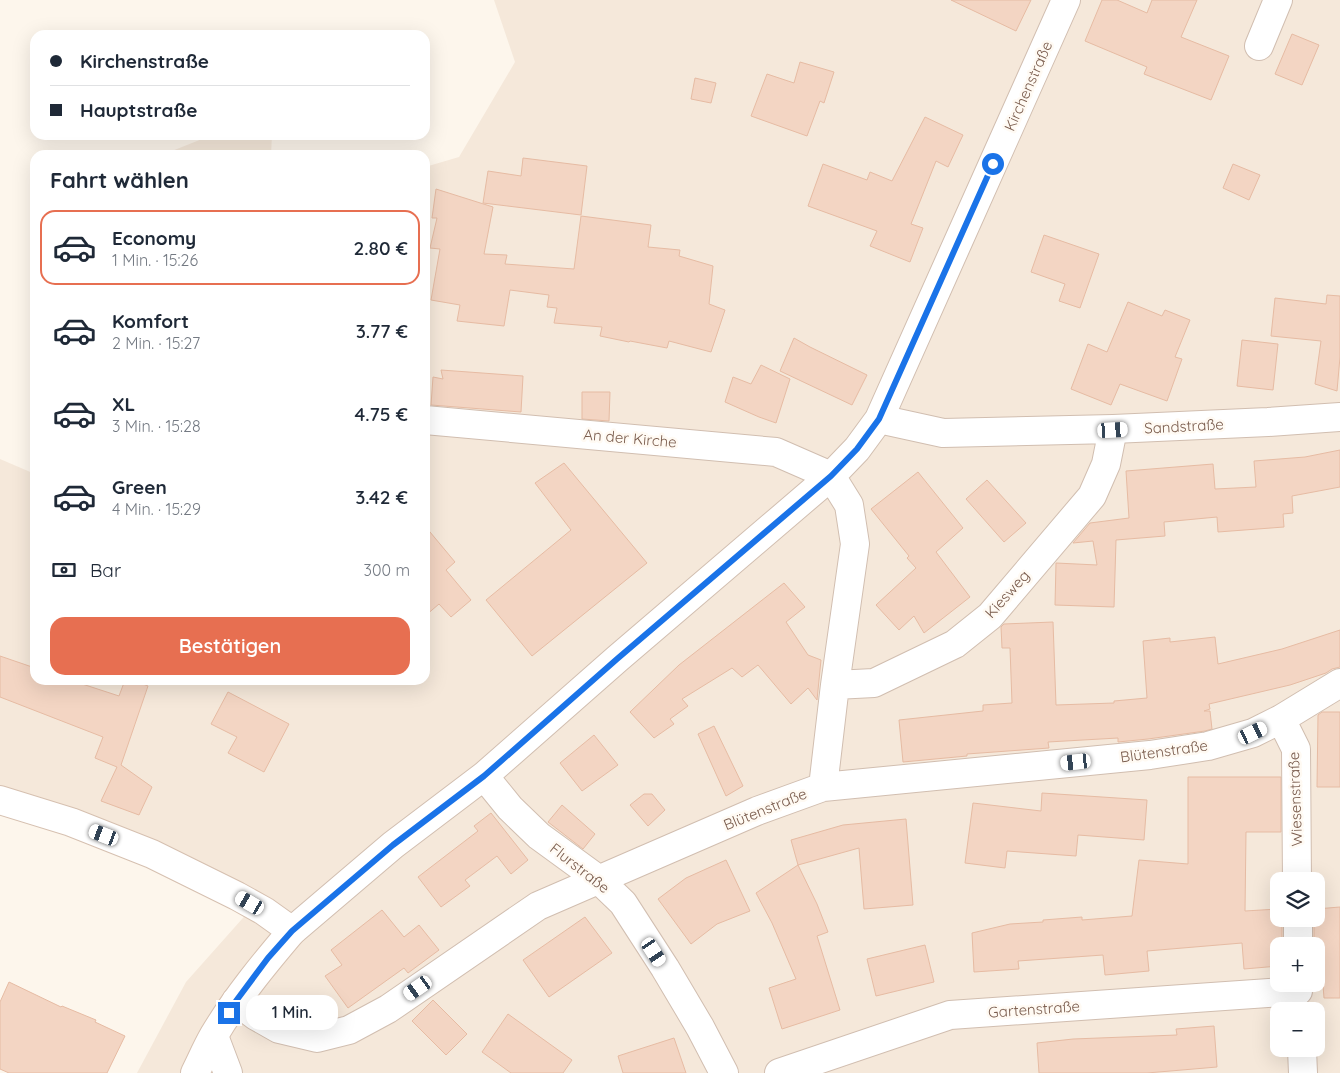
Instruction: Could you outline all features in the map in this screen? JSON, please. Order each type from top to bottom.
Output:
[{"type":"street","name":"Kirchenstraße","points":[[195,1073],[214,1036],[236,1001],[268,958],[292,931],[393,845],[484,776],[617,659],[831,476],[857,449],[879,419],[1066,0]]},
{"type":"street","points":[[1258,46],[1278,0]]},
{"type":"street","name":"Sandstraße","points":[[879,419],[944,433],[1113,430],[1340,417]]},
{"type":"street","name":"An der Kirche","points":[[430,420],[776,452],[831,476]]},
{"type":"street","name":"Kiesweg","points":[[836,685],[874,683],[955,644],[990,616],[1092,496],[1106,464],[1113,430]]},
{"type":"street","points":[[823,787],[855,544],[849,505],[831,476]]},
{"type":"street","name":"Blütenstraße","points":[[236,1001],[256,1016],[279,1029],[317,1038],[349,1030],[388,1009],[538,906],[756,811],[823,787],[1160,753],[1208,746],[1253,733],[1281,719],[1340,683]]},
{"type":"street","name":"Wiesenstraße","points":[[1281,719],[1296,749],[1297,872]]},
{"type":"street","name":"Flurstraße","points":[[484,776],[510,808],[540,836],[598,879],[623,903],[665,968],[700,1027],[724,1073]]},
{"type":"street","points":[[0,800],[71,822],[152,854],[237,896],[264,911],[292,931]]},
{"type":"street","name":"Gartenstraße","points":[[778,1073],[950,1015],[1299,995]]},
{"type":"street","points":[[214,1036],[228,1073]]},
{"type":"street","points":[[1302,1057],[1303,1073]]},
{"type":"shaded area","points":[[494,0],[1340,0],[1340,1073],[137,1073],[186,982],[250,910],[115,843],[0,811],[0,459],[30,472],[30,685],[430,685],[430,166],[459,157],[515,62]]},
{"type":"shaded area","points":[[200,140],[272,140],[271,150],[174,150]]},
{"type":"building","points":[[951,0],[1031,0],[1016,31]]},
{"type":"building","points":[[1102,0],[1117,0],[1147,13],[1152,0],[1197,0],[1181,37],[1229,56],[1211,100],[1144,74],[1147,67],[1085,41]]},
{"type":"building","points":[[1292,34],[1319,45],[1302,85],[1275,74]]},
{"type":"building","points":[[800,62],[834,72],[824,103],[820,101],[807,136],[751,116],[767,74],[794,83]]},
{"type":"building","points":[[695,78],[716,83],[711,103],[691,99]]},
{"type":"building","points":[[925,117],[963,135],[948,167],[936,161],[911,224],[923,228],[910,262],[870,246],[877,231],[808,206],[823,164],[867,180],[870,172],[892,181]]},
{"type":"building","points":[[523,158],[587,166],[581,215],[483,203],[488,171],[521,176]]},
{"type":"building","points":[[1233,164],[1260,175],[1249,200],[1223,188]]},
{"type":"building","points":[[436,189],[493,207],[484,254],[507,255],[505,264],[574,269],[581,216],[651,225],[648,247],[680,250],[679,256],[713,266],[709,304],[725,310],[711,352],[669,341],[667,348],[629,342],[600,336],[602,327],[554,323],[557,308],[547,307],[549,295],[510,290],[504,326],[457,321],[460,305],[431,300],[440,249],[430,248],[437,218],[432,218]]},
{"type":"building","points":[[1044,235],[1099,254],[1080,308],[1059,301],[1065,284],[1031,272]]},
{"type":"building","points":[[1327,295],[1340,296],[1340,357],[1337,391],[1315,384],[1321,341],[1271,336],[1275,298],[1326,304]]},
{"type":"building","points":[[1128,302],[1162,316],[1165,310],[1190,320],[1175,357],[1182,359],[1167,401],[1120,384],[1111,405],[1071,389],[1088,344],[1107,352]]},
{"type":"building","points":[[794,338],[867,375],[852,405],[780,371]]},
{"type":"building","points":[[1242,340],[1278,344],[1273,390],[1237,386]]},
{"type":"building","points":[[761,365],[790,379],[776,423],[725,402],[733,377],[751,384]]},
{"type":"building","points":[[441,370],[523,376],[521,412],[431,405],[433,377],[443,379]]},
{"type":"building","points":[[582,392],[610,392],[609,421],[582,419]]},
{"type":"building","points":[[1340,450],[1340,487],[1292,496],[1293,513],[1283,514],[1284,527],[1218,532],[1217,517],[1164,522],[1165,536],[1116,540],[1114,607],[1055,605],[1056,563],[1097,565],[1093,541],[1073,543],[1090,523],[1129,518],[1126,471],[1213,464],[1215,489],[1256,487],[1254,461],[1305,457]]},
{"type":"building","points":[[564,463],[647,563],[532,656],[486,600],[571,530],[535,483]]},
{"type":"building","points":[[918,472],[963,528],[936,552],[970,597],[924,633],[914,616],[899,630],[876,605],[916,568],[907,558],[909,556],[871,509]]},
{"type":"building","points":[[987,480],[1026,523],[1004,542],[966,499]]},
{"type":"building","points":[[430,532],[455,562],[446,570],[471,600],[451,617],[439,604],[430,612]]},
{"type":"building","points":[[784,583],[805,607],[786,622],[808,655],[821,660],[817,700],[808,688],[791,704],[758,665],[742,677],[732,668],[682,699],[688,706],[670,719],[674,724],[654,738],[630,712],[679,665]]},
{"type":"building","points":[[1053,622],[1056,705],[1114,703],[1114,701],[1147,698],[1143,641],[1170,638],[1170,642],[1215,637],[1218,664],[1282,649],[1340,630],[1340,667],[1290,685],[1209,704],[1210,709],[1204,711],[1210,711],[1212,729],[1205,731],[1118,742],[1118,738],[1048,742],[1049,748],[967,754],[967,756],[903,762],[899,720],[983,711],[983,705],[1012,703],[1010,648],[1002,648],[1001,627],[1004,624]]},
{"type":"building","points":[[0,656],[30,666],[30,685],[85,685],[119,696],[123,685],[148,686],[121,765],[152,787],[139,815],[101,801],[117,767],[95,758],[103,737],[0,697]]},
{"type":"building","points":[[228,692],[289,724],[264,772],[228,753],[237,737],[211,724]]},
{"type":"building","points":[[1322,712],[1340,712],[1340,787],[1317,787],[1318,715]]},
{"type":"building","points":[[714,726],[743,786],[726,796],[698,734]]},
{"type":"building","points":[[594,735],[618,765],[582,791],[560,763]]},
{"type":"building","points":[[1188,777],[1281,777],[1281,832],[1246,832],[1245,911],[1270,909],[1270,927],[1282,927],[1282,937],[1270,937],[1270,967],[1244,969],[1242,943],[1147,951],[1149,971],[1105,975],[1103,955],[1018,961],[1019,969],[974,972],[972,933],[1010,924],[1043,922],[1043,920],[1082,917],[1082,920],[1132,916],[1139,860],[1188,864]]},
{"type":"building","points":[[1042,793],[1147,800],[1144,840],[1078,835],[1076,856],[1007,851],[1005,868],[965,863],[973,803],[1041,811]]},
{"type":"building","points":[[644,794],[652,794],[665,810],[648,826],[630,805]]},
{"type":"building","points":[[562,805],[595,834],[583,849],[548,822]]},
{"type":"building","points":[[491,813],[528,860],[511,874],[497,856],[465,880],[470,886],[441,907],[418,877],[478,831],[474,826]]},
{"type":"building","points":[[906,819],[913,905],[864,909],[859,848],[798,865],[791,840],[843,825]]},
{"type":"building","points":[[726,860],[750,911],[717,924],[691,944],[658,899],[686,878]]},
{"type":"building","points":[[798,865],[828,932],[817,936],[840,1010],[782,1029],[769,988],[796,979],[772,923],[756,893]]},
{"type":"building","points":[[1340,907],[1340,998],[1324,998],[1325,937],[1314,937],[1314,927],[1325,927],[1325,908]]},
{"type":"building","points":[[382,910],[404,937],[419,925],[439,950],[408,973],[404,968],[348,1008],[325,976],[342,965],[331,950]]},
{"type":"building","points":[[585,917],[612,953],[549,997],[523,960]]},
{"type":"building","points":[[925,945],[934,982],[876,996],[867,959]]},
{"type":"building","points":[[9,982],[61,1007],[96,1020],[95,1022],[125,1036],[107,1073],[9,1073],[0,1069],[0,1002]]},
{"type":"building","points":[[433,1000],[467,1034],[446,1055],[412,1021]]},
{"type":"building","points":[[508,1014],[572,1060],[563,1073],[511,1073],[482,1052]]},
{"type":"building","points":[[1214,1026],[1217,1067],[1147,1073],[1039,1073],[1037,1043],[1073,1039],[1177,1035],[1176,1029]]},
{"type":"building","points":[[674,1038],[686,1073],[623,1073],[618,1056]]},
{"type":"route","points":[[229,1013],[268,958],[292,931],[393,845],[484,776],[617,659],[831,476],[857,449],[879,419],[993,164]]}]
